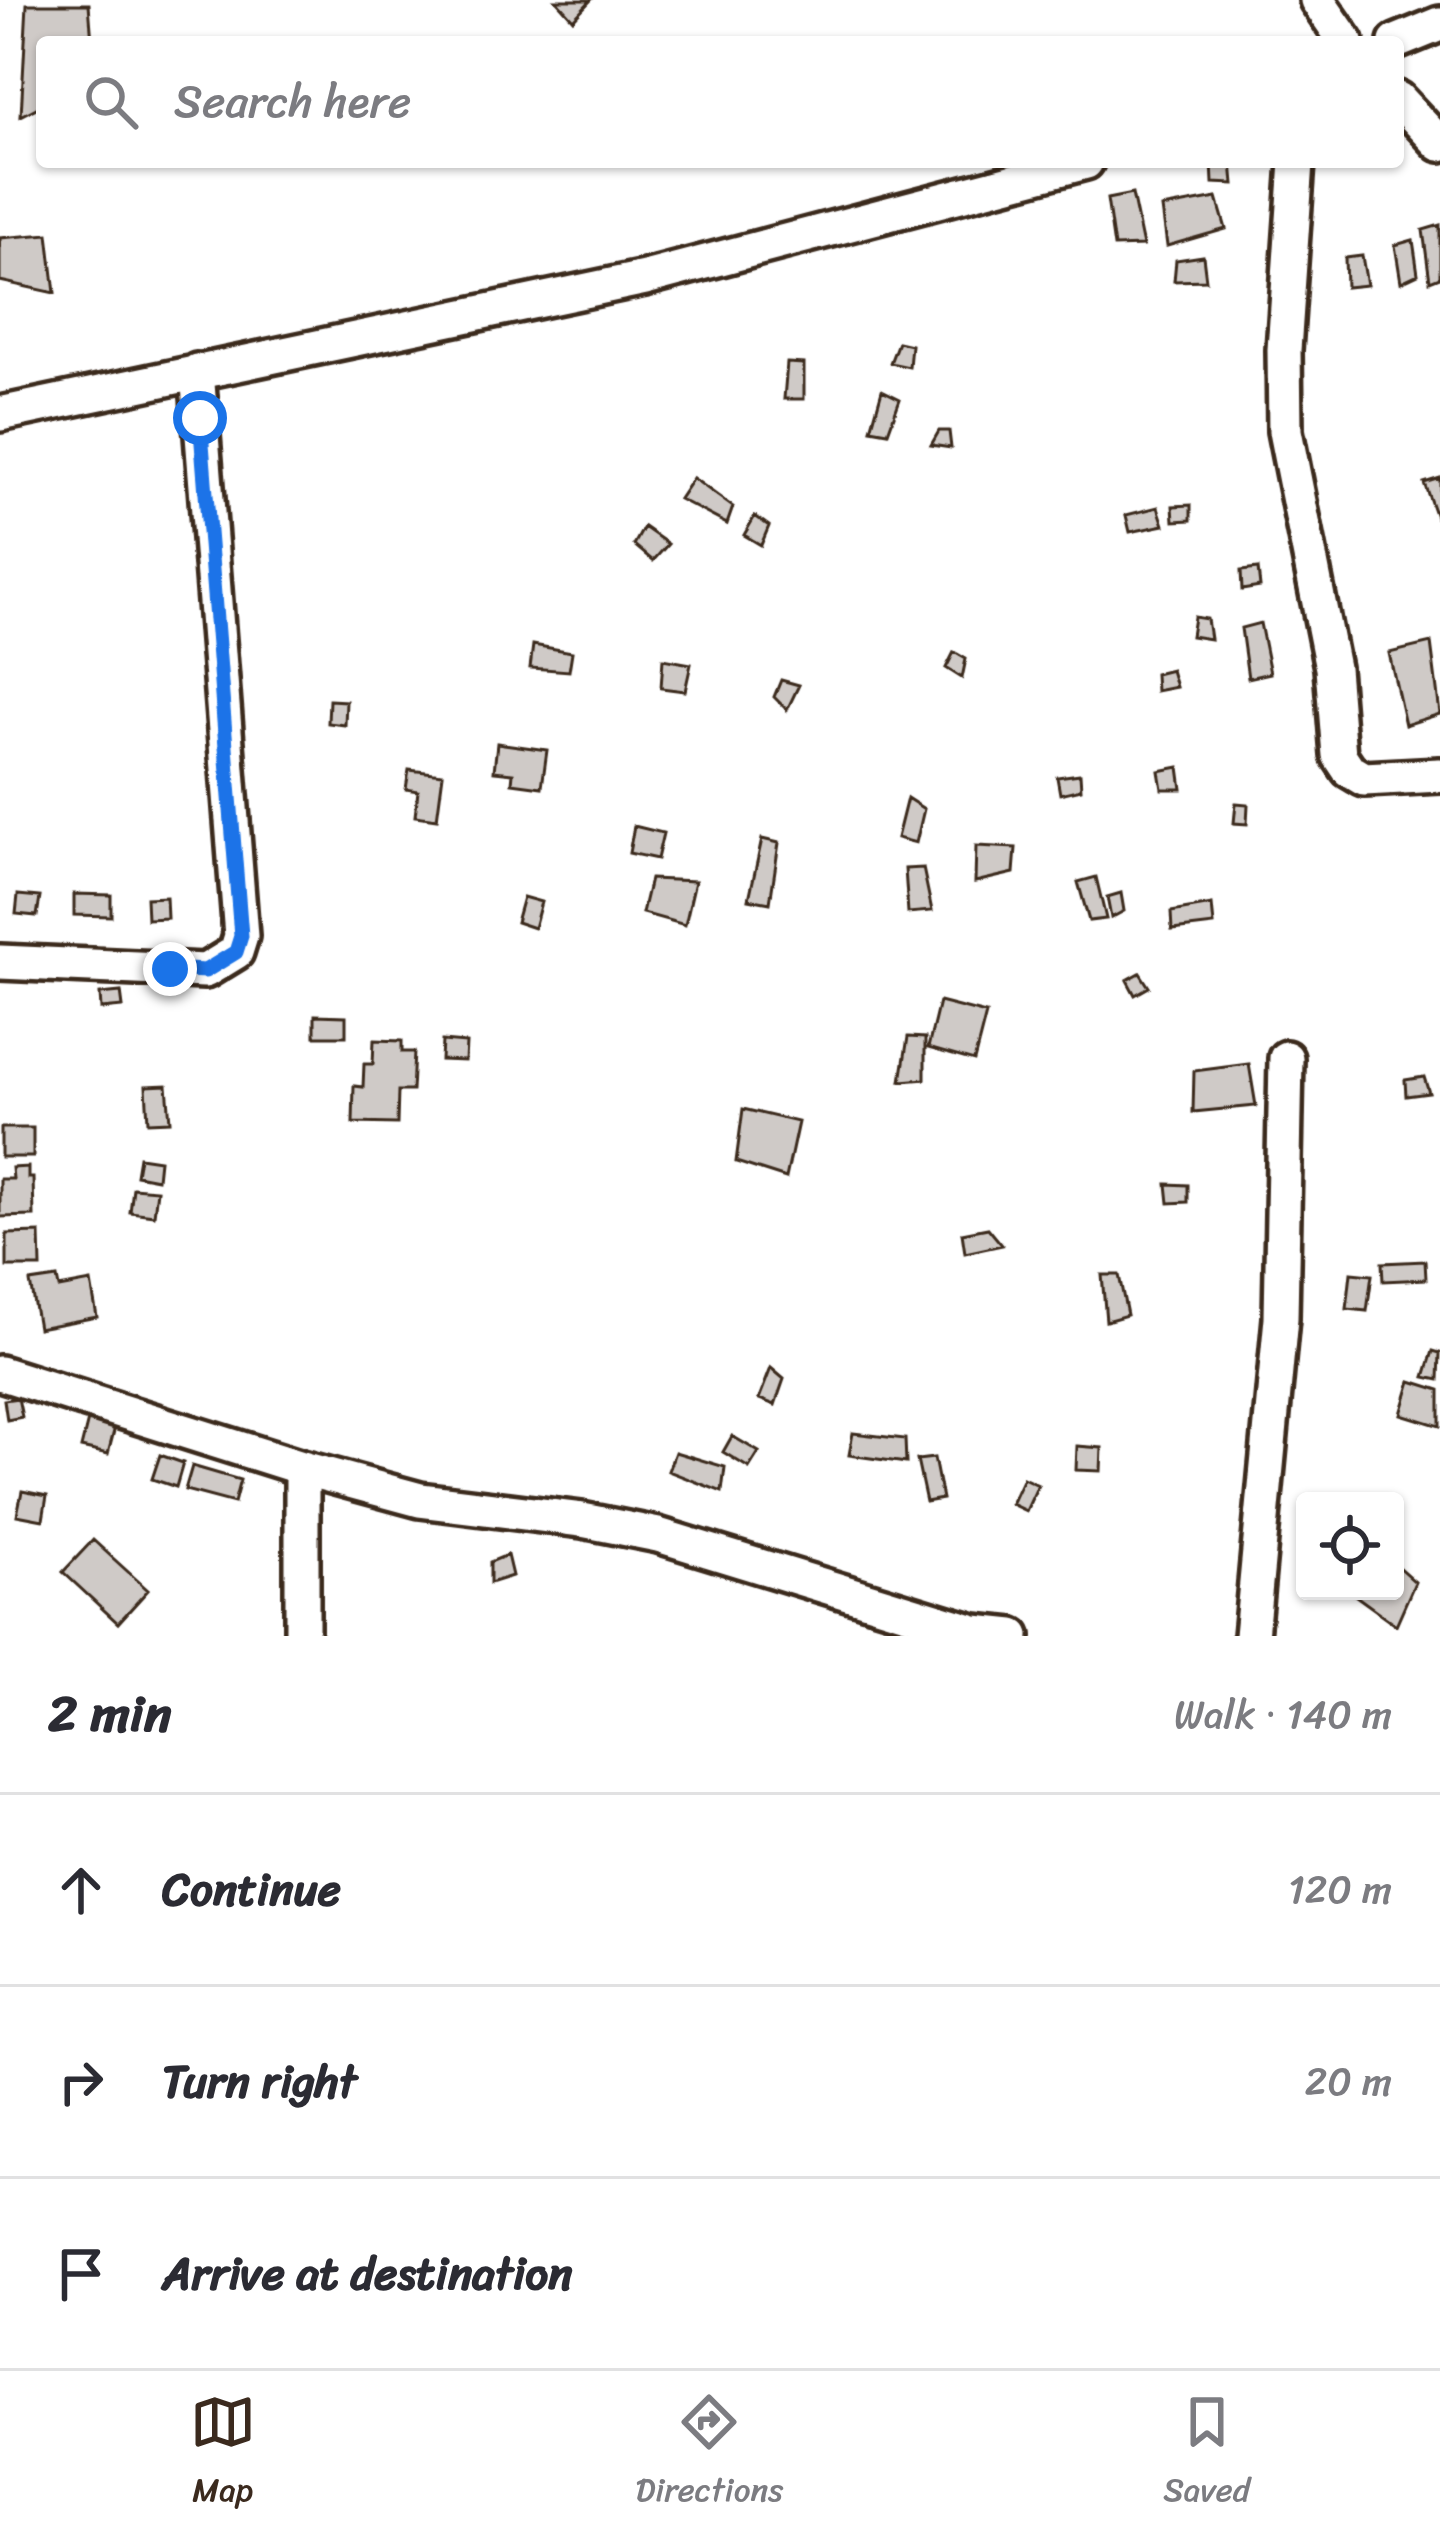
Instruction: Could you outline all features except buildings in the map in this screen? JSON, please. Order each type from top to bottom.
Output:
[{"type":"street","points":[[1317,0],[1342,36]]},
{"type":"street","points":[[1404,39],[1440,24]]},
{"type":"street","points":[[1404,105],[1440,144]]},
{"type":"street","points":[[0,414],[645,278],[1063,168]]},
{"type":"street","points":[[1297,168],[1283,350],[1286,431],[1332,668],[1339,755],[1349,770],[1364,779],[1440,775]]},
{"type":"street","points":[[0,962],[205,971],[236,952],[241,936],[197,371]]},
{"type":"street","points":[[1251,1636],[1281,1318],[1286,1058]]},
{"type":"street","points":[[0,1373],[420,1500],[582,1520],[658,1535],[975,1632],[1012,1636]]},
{"type":"street","points":[[302,1468],[302,1636]]},
{"type":"route","points":[[170,969],[205,971],[236,952],[241,936],[200,418]]}]
